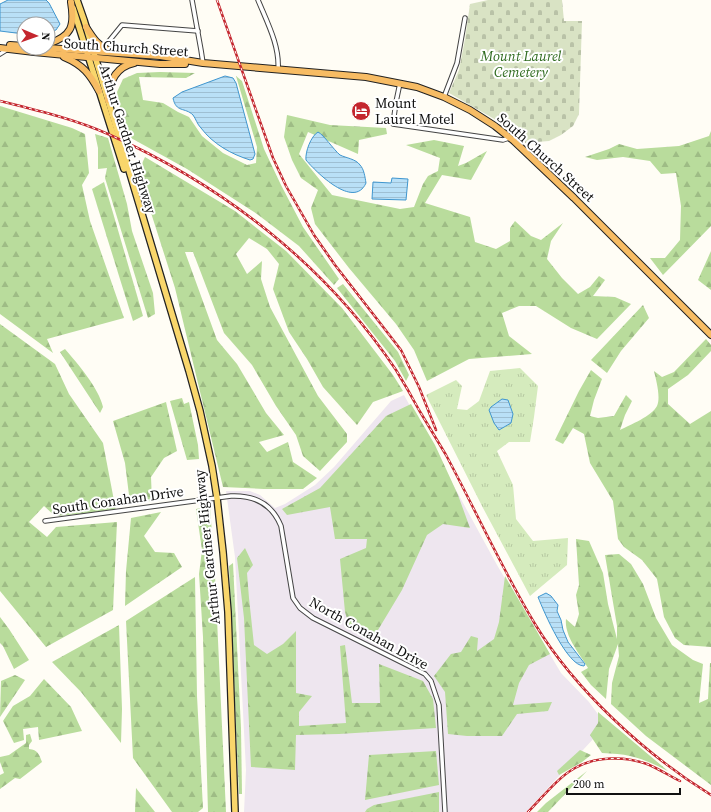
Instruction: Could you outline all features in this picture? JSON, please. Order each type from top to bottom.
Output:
[{"type":"highway","points":[[56,41],[63,38],[70,29],[73,20],[73,1]]},
{"type":"highway","points":[[86,27],[93,39],[100,46],[115,53]]},
{"type":"highway","name":"South Church Street","points":[[0,46],[8,49],[160,64],[203,63]]},
{"type":"highway","name":"South Church Street","points":[[0,46],[16,46]]},
{"type":"highway","name":"South Church Street","points":[[56,49],[160,56],[203,63],[366,77],[417,87],[444,97],[470,110],[495,126],[541,165],[711,335]]},
{"type":"highway","points":[[57,54],[71,60],[88,72],[99,91]]},
{"type":"highway","points":[[108,100],[110,83],[118,71],[126,65],[140,62]]},
{"type":"main road","name":"Arthur Gardner Highway","points":[[73,1],[86,27],[90,51]]},
{"type":"main road","name":"Arthur Gardner Highway","points":[[73,1],[90,51],[99,91],[156,262]]},
{"type":"main road","name":"Arthur Gardner Highway","points":[[92,58],[108,100],[189,371],[200,411],[217,498],[228,612],[235,812]]},
{"type":"street","points":[[192,0],[203,63]]},
{"type":"street","points":[[258,0],[270,27],[279,59],[278,70]]},
{"type":"street","points":[[444,97],[457,63],[465,18]]},
{"type":"street","points":[[109,41],[122,25],[198,31]]},
{"type":"street","points":[[0,54],[8,49]]},
{"type":"street","points":[[400,83],[393,124],[503,140],[509,138]]},
{"type":"street","name":"North Conahan Drive","points":[[217,498],[236,496],[251,497],[261,502],[279,520],[293,598],[300,608],[313,618],[425,674],[431,682],[436,692],[439,705],[445,812]]},
{"type":"street","name":"South Conahan Drive","points":[[45,521],[217,498]]},
{"type":"shaded area","points":[[404,395],[497,565],[561,673],[589,702],[606,725],[526,812],[244,812],[246,770],[235,557],[226,491],[250,491],[260,495],[275,508],[285,504],[315,485],[334,467],[391,401]]},
{"type":"green space","name":"Mount Laurel Cemetery","points":[[488,0],[562,0],[564,21],[582,21],[579,114],[573,126],[561,135],[549,141],[525,143],[496,120],[449,93],[459,70],[470,4]]},
{"type":"green space","points":[[137,73],[195,73],[186,78],[139,77],[143,100],[163,103],[189,117],[202,136],[223,153],[247,165],[256,163],[257,147],[236,76],[242,81],[264,149],[303,227],[339,279],[334,285],[299,246],[257,214],[187,169],[131,138],[123,127],[117,92],[123,79]]},
{"type":"green space","points":[[0,106],[72,128],[85,134],[89,173],[82,185],[90,221],[124,318],[47,339],[53,353],[0,314]]},
{"type":"green space","points":[[287,115],[330,125],[386,128],[387,134],[359,140],[358,154],[308,132],[299,154],[332,195],[400,209],[414,207],[423,184],[428,176],[438,171],[440,158],[406,145],[434,140],[464,146],[458,166],[487,151],[471,180],[442,175],[425,203],[470,217],[475,242],[496,249],[510,241],[510,228],[515,221],[531,236],[541,240],[563,223],[551,241],[547,259],[562,278],[578,294],[590,287],[599,276],[605,280],[593,296],[615,297],[631,304],[597,339],[571,328],[536,306],[519,306],[502,313],[509,336],[532,354],[469,359],[427,381],[414,350],[396,324],[349,268],[315,224],[311,208],[318,190],[301,178],[292,160],[284,137]]},
{"type":"green space","points":[[711,131],[711,226],[663,275],[650,258],[665,258],[680,240],[681,206],[676,173],[661,174],[650,161],[623,157],[597,160],[585,157],[619,144],[637,149],[679,146],[709,136]]},
{"type":"green space","points":[[95,134],[108,138],[127,204],[132,231],[153,293],[155,314],[148,318],[105,178],[107,168],[98,169],[98,148]]},
{"type":"green space","points":[[145,157],[235,211],[286,251],[342,308],[393,375],[403,391],[373,402],[357,425],[323,387],[289,332],[273,289],[279,264],[267,249],[249,238],[236,254],[247,274],[262,261],[261,279],[270,307],[318,396],[347,434],[347,442],[320,471],[303,456],[296,435],[276,406],[252,365],[224,333],[193,252],[185,252],[217,340],[237,364],[266,413],[284,435],[259,442],[267,452],[288,442],[293,462],[317,478],[303,489],[223,487],[175,288],[138,172]]},
{"type":"green space","points":[[104,182],[143,316],[133,321],[92,189]]},
{"type":"green space","points":[[711,251],[711,290],[698,280]]},
{"type":"green space","points":[[343,284],[398,352],[409,375],[406,381],[395,361],[337,288]]},
{"type":"green space","points":[[643,305],[649,318],[621,351],[607,373],[591,360]]},
{"type":"green space","points":[[0,324],[55,364],[69,394],[103,443],[116,511],[55,516],[44,506],[29,522],[47,537],[56,527],[117,522],[113,610],[46,647],[0,591]]},
{"type":"green space","points":[[706,339],[711,345],[711,351],[688,375],[668,389],[668,404],[690,424],[711,411],[711,647],[684,645],[675,638],[664,617],[657,579],[642,560],[624,547],[618,539],[613,501],[590,463],[584,434],[573,428],[563,444],[555,440],[591,370],[602,379],[590,416],[598,418],[614,416],[626,395],[632,401],[620,430],[646,417],[657,406],[658,393],[654,371],[662,377],[674,372]]},
{"type":"green space","points":[[65,349],[87,376],[97,392],[103,407],[100,413],[60,352]]},
{"type":"green space","points":[[520,368],[538,386],[530,442],[509,442],[497,451],[513,485],[516,519],[533,541],[568,538],[567,565],[530,596],[483,508],[426,395],[456,380],[462,386],[457,409],[467,410],[479,401],[490,371]]},
{"type":"green space","points":[[182,398],[184,404],[189,402],[198,445],[199,459],[187,460],[170,401]]},
{"type":"green space","points":[[166,402],[177,451],[164,458],[151,477],[152,501],[130,503],[125,463],[113,421]]},
{"type":"green space","points":[[411,404],[435,445],[458,495],[470,528],[443,524],[427,535],[402,590],[372,640],[349,625],[345,612],[340,559],[366,548],[367,539],[335,539],[330,507],[287,515],[282,509],[320,488],[386,416]]},
{"type":"green space","points":[[210,506],[215,576],[226,812],[208,812],[203,637],[199,574],[202,550],[196,509]]},
{"type":"green space","points":[[161,512],[144,536],[155,552],[174,553],[182,567],[125,606],[126,571],[131,518]]},
{"type":"green space","points":[[576,539],[589,541],[603,573],[608,604],[617,639],[617,626],[605,555],[619,554],[631,564],[643,584],[656,618],[672,645],[693,660],[703,664],[699,703],[708,699],[711,663],[711,785],[646,736],[611,704],[612,683],[619,656],[618,644],[609,669],[606,699],[591,685],[581,672],[588,668],[570,638],[566,625],[566,619],[575,627],[579,614],[576,595],[579,585]]},
{"type":"green space","points":[[245,548],[253,565],[247,573],[254,645],[267,654],[283,644],[296,631],[296,693],[312,696],[299,712],[299,726],[346,723],[340,646],[345,645],[352,703],[380,703],[379,664],[423,681],[433,699],[436,728],[296,735],[295,770],[251,767],[244,618],[237,558]]},
{"type":"green space","points":[[233,563],[241,728],[242,794],[239,794],[229,566]]},
{"type":"green space","points":[[505,576],[550,654],[529,665],[519,683],[513,705],[552,702],[548,711],[517,714],[502,736],[467,736],[448,734],[445,692],[434,676],[451,654],[461,652],[471,636],[478,638],[477,651],[494,639],[499,622]]},
{"type":"green space","points":[[195,577],[197,696],[203,808],[198,812],[172,812],[133,758],[126,621]]},
{"type":"green space","points":[[0,617],[29,660],[14,669],[3,646],[0,643]]},
{"type":"green space","points":[[119,625],[122,709],[121,743],[81,692],[52,662]]},
{"type":"green space","points":[[15,675],[25,680],[0,717],[1,681]]},
{"type":"green space","points":[[44,679],[71,707],[82,731],[39,740],[38,727],[23,729],[24,740],[14,743],[3,721],[13,706],[30,696]]},
{"type":"green space","points":[[598,712],[668,771],[636,758],[621,754],[602,753],[590,735],[598,723]]},
{"type":"green space","points":[[30,734],[32,741],[29,745],[29,749],[38,753],[42,762],[20,779],[15,778],[0,789],[0,775],[4,773],[0,762],[0,757],[9,755],[26,743],[26,735]]},
{"type":"green space","points":[[580,750],[591,755],[559,775],[557,771]]},
{"type":"green space","points":[[436,751],[439,785],[365,800],[369,755]]},
{"type":"green space","points":[[587,771],[548,812],[537,812],[546,803]]},
{"type":"green space","points":[[136,788],[155,812],[135,812]]},
{"type":"green space","points":[[439,792],[439,812],[365,812],[374,805]]},
{"type":"water","points":[[8,0],[46,0],[56,16],[16,16],[16,33],[0,31],[0,4]]},
{"type":"water","points":[[56,16],[60,24],[56,30]]},
{"type":"water","points":[[225,76],[233,78],[236,83],[255,154],[253,159],[250,160],[236,155],[217,144],[206,134],[193,115],[179,108],[174,103],[173,98],[182,92]]},
{"type":"water","points":[[318,132],[340,155],[356,161],[361,167],[366,183],[360,190],[353,192],[344,191],[335,186],[326,180],[306,160],[306,153],[309,144]]},
{"type":"water","points":[[392,178],[408,179],[406,200],[372,199],[373,182],[391,183]]},
{"type":"water","points":[[502,399],[508,400],[513,414],[511,423],[499,430],[494,423],[489,410]]},
{"type":"water","points":[[546,593],[551,596],[558,605],[557,611],[568,642],[585,664],[584,666],[577,664],[570,657],[557,637],[538,597]]},
{"type":"railway","points":[[217,0],[273,158],[286,186],[314,235],[335,265],[401,350],[419,387],[436,430]]},
{"type":"railway","points":[[0,101],[55,115],[82,124],[108,134],[151,155],[192,178],[231,204],[269,232],[304,262],[337,296],[368,332],[396,370],[446,455],[500,561],[535,624],[551,649],[591,697],[637,741],[686,779],[711,795]]},
{"type":"railway","points":[[528,812],[550,788],[568,772],[583,764],[601,759],[611,758],[638,761],[680,781]]},
{"type":"place","name":"Mount Laurel Motel","points":[[361,111]]}]
